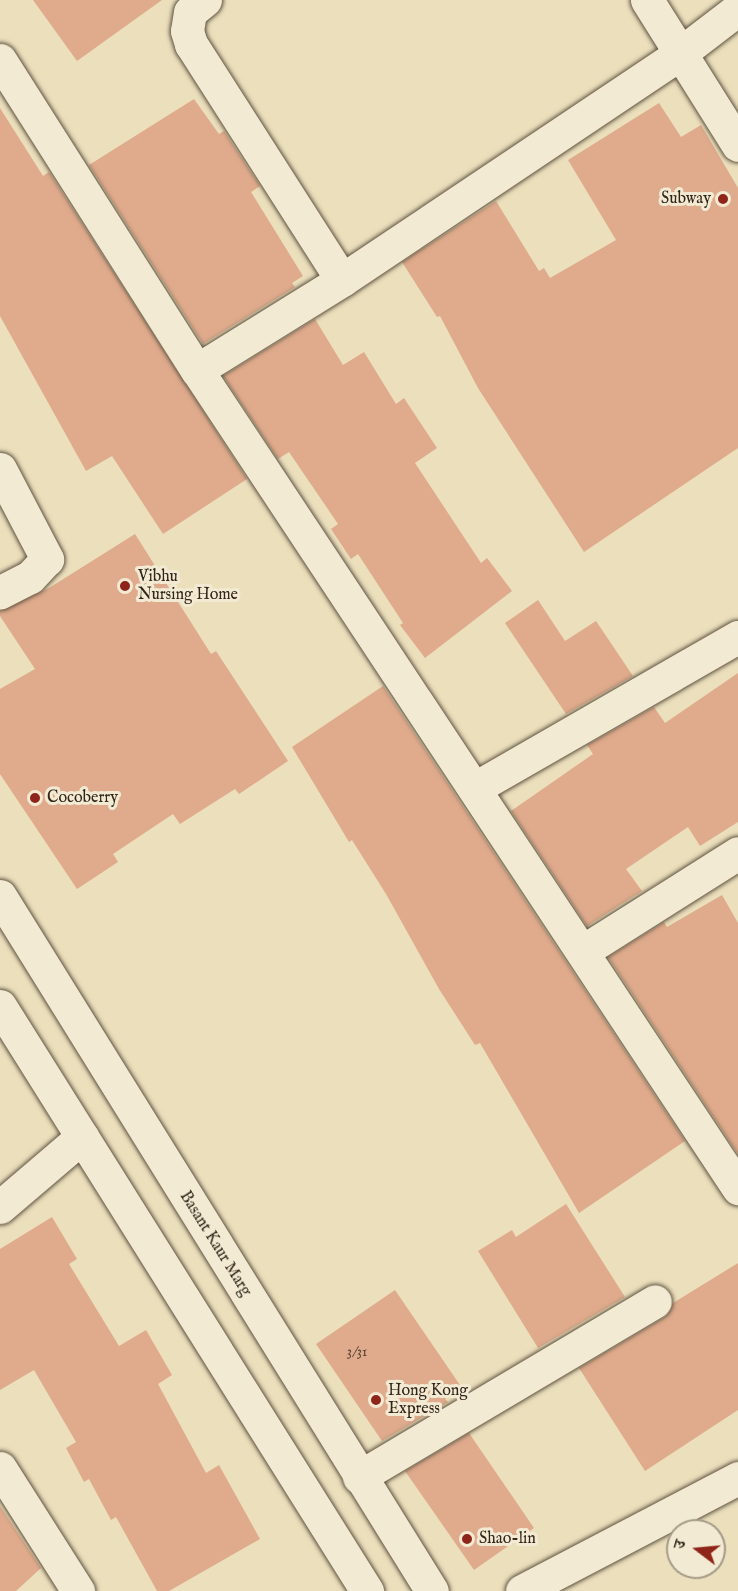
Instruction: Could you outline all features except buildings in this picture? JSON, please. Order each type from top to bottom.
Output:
[{"type":"street","points":[[206,0],[190,12],[187,31],[191,44],[342,280]]},
{"type":"street","points":[[647,0],[682,52],[738,145]]},
{"type":"street","points":[[197,370],[342,280],[682,52],[738,9]]},
{"type":"street","points":[[0,60],[197,370],[738,1188]]},
{"type":"street","points":[[0,469],[46,559],[30,577],[0,592]]},
{"type":"street","points":[[475,788],[738,637]]},
{"type":"street","points":[[582,951],[738,853]]},
{"type":"street","name":"Basant Kaur Marg","points":[[0,896],[359,1477],[432,1591]]},
{"type":"street","points":[[0,1006],[367,1591]]},
{"type":"street","points":[[0,1207],[82,1137]]},
{"type":"street","points":[[359,1477],[655,1301]]},
{"type":"street","points":[[0,1468],[78,1591]]},
{"type":"street","points":[[522,1591],[738,1478]]},
{"type":"place","name":"Subway","points":[[723,199]]},
{"type":"place","name":"Vibhu Nursing Home","points":[[125,586]]},
{"type":"place","name":"Cocoberry","points":[[35,798]]},
{"type":"place","name":"Hong Kong Express","points":[[376,1400]]},
{"type":"place","name":"Shao-lin","points":[[467,1539]]}]
